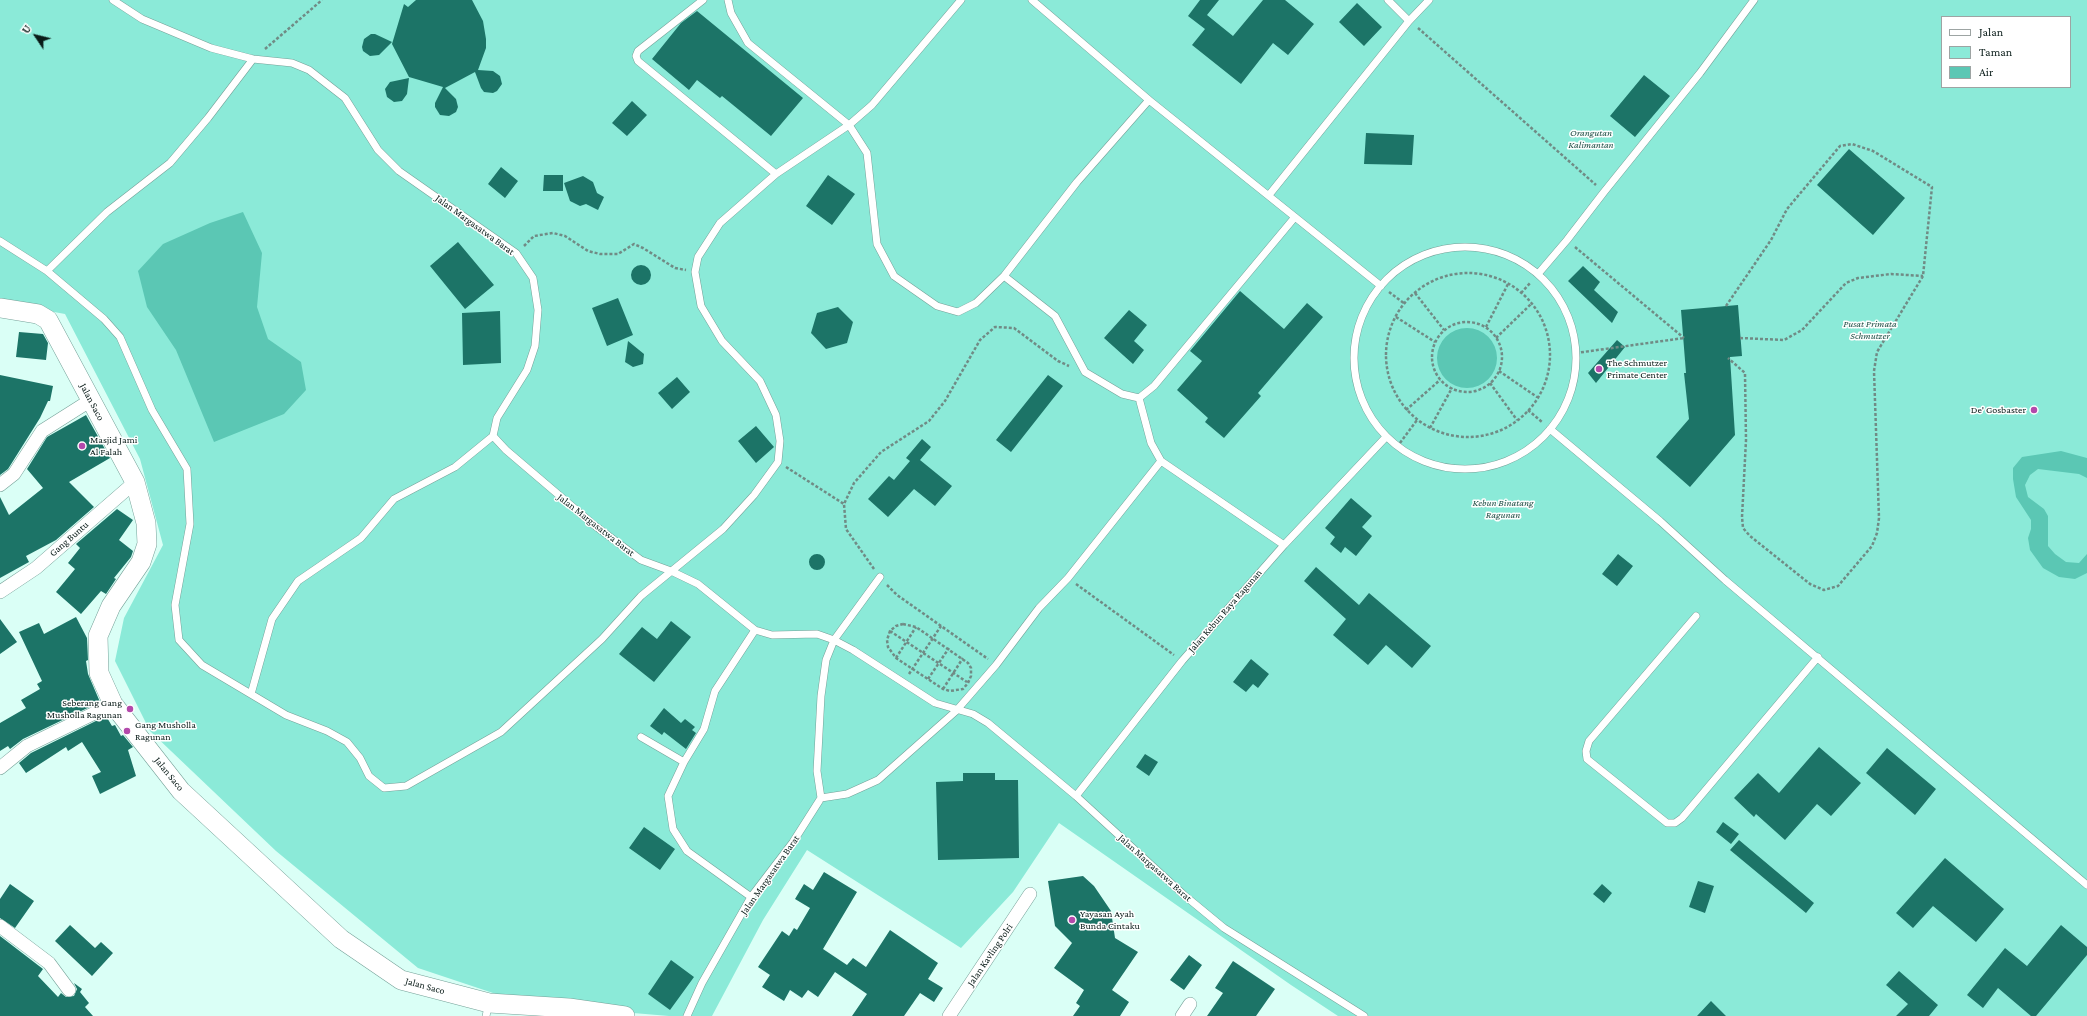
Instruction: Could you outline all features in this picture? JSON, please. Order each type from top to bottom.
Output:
[{"type":"main road","name":"Jalan Saco","points":[[0,308],[38,314],[48,320],[135,482],[146,523],[147,544],[141,562],[111,606],[98,636],[99,673],[113,704],[182,791],[341,939],[401,980],[487,1009],[569,1008],[625,1016]]},
{"type":"street","points":[[0,485],[14,474],[42,431],[91,400]]},
{"type":"street","name":"Gang Buntu","points":[[0,592],[36,568],[135,482]]},
{"type":"street","points":[[0,768],[27,746],[113,704]]},
{"type":"street","name":"Jalan Kavling Polri","points":[[949,1016],[1030,894]]},
{"type":"street","points":[[0,926],[50,963],[69,990]]},
{"type":"street","points":[[1182,1016],[1190,1004]]},
{"type":"lane","name":"Jalan Margasatwa Barat","points":[[113,0],[142,19],[211,48],[253,59],[292,63],[309,70],[345,98],[378,150],[399,171],[516,253],[533,278],[538,310],[535,346],[527,370],[497,418],[493,436],[506,450],[594,525],[641,560],[671,571],[698,584],[754,630],[772,636],[817,634],[834,640],[853,650],[935,703],[956,711],[974,714],[988,722],[1076,796],[1184,895],[1224,928],[1364,1016]]},
{"type":"lane","points":[[703,0],[638,51],[636,56],[638,61],[776,174]]},
{"type":"lane","points":[[728,0],[731,14],[748,43],[849,125],[867,153],[877,244],[894,276],[937,306],[958,312],[976,303],[1004,276],[1076,182],[1149,100]]},
{"type":"lane","points":[[0,241],[47,271],[104,319],[120,337],[152,410],[187,469],[190,524],[175,605],[179,640],[202,665],[286,715],[327,731],[347,742],[360,758],[369,776],[384,788],[406,786],[501,732],[602,639],[641,596],[723,529],[754,495],[778,462],[780,441],[776,415],[760,381],[722,341],[701,306],[695,272],[698,257],[720,223],[776,174],[849,125],[872,105],[961,0]]},
{"type":"lane","points":[[1032,0],[1149,100],[1381,286]]},
{"type":"lane","points":[[1388,0],[1409,21]]},
{"type":"lane","points":[[1269,195],[1409,21],[1429,0]]},
{"type":"lane","points":[[1538,274],[1567,240],[1700,73],[1754,0]]},
{"type":"lane","points":[[47,271],[107,212],[170,162],[208,118],[253,59]]},
{"type":"lane","points":[[1139,398],[1154,386],[1295,217]]},
{"type":"lane","points":[[1457,247],[1486,249],[1514,258],[1538,274],[1558,296],[1571,323],[1576,353],[1574,380],[1567,400],[1550,429],[1529,449],[1504,462],[1477,469],[1448,468],[1421,461],[1397,447],[1386,437],[1369,415],[1358,390],[1354,363],[1357,335],[1366,309],[1381,286],[1402,267],[1428,253],[1457,247]]},
{"type":"lane","points":[[1004,276],[1056,316],[1085,372],[1122,394],[1139,398]]},
{"type":"lane","points":[[1139,398],[1151,443],[1161,461],[1284,545]]},
{"type":"lane","points":[[1550,429],[2087,885]]},
{"type":"lane","points":[[251,694],[272,619],[298,581],[361,538],[394,499],[455,467],[493,436]]},
{"type":"lane","name":"Jalan Kebun Raya Ragunan","points":[[1076,796],[1182,660],[1284,545],[1386,437]]},
{"type":"lane","points":[[880,577],[834,640],[826,660],[821,696],[817,771],[821,798],[847,794],[878,780],[956,711],[977,689],[1039,608],[1068,578],[1161,461]]},
{"type":"lane","points":[[1696,616],[1589,741],[1586,751],[1588,759],[1668,823],[1675,823],[1682,818],[1818,658]]},
{"type":"lane","points":[[751,897],[687,851],[673,829],[668,796],[684,762],[704,729],[715,691],[754,630]]},
{"type":"lane","points":[[641,737],[684,762]]},
{"type":"lane","name":"Jalan Margasatwa Barat","points":[[686,1016],[702,983],[751,897],[793,842],[821,798]]},
{"type":"path","points":[[253,59],[322,0]]},
{"type":"path","points":[[1409,21],[1604,192]]},
{"type":"path","points":[[1726,306],[1771,240],[1787,209],[1840,146],[1852,144],[1873,150],[1932,187],[1923,276],[1877,352],[1874,371],[1879,518],[1877,533],[1872,546],[1838,586],[1824,590],[1810,584],[1750,536],[1743,528],[1742,517],[1746,440],[1745,373],[1728,358]]},
{"type":"path","points":[[516,253],[534,236],[553,233],[565,236],[588,251],[600,254],[618,254],[634,244],[675,268],[695,272]]},
{"type":"path","points":[[1567,240],[1684,338],[1576,353]]},
{"type":"path","points":[[1464,274],[1487,276],[1508,284],[1521,293],[1531,304],[1543,324],[1549,346],[1548,369],[1537,397],[1528,410],[1517,420],[1497,432],[1475,437],[1452,436],[1430,428],[1417,420],[1406,410],[1391,384],[1386,361],[1388,338],[1396,317],[1415,293],[1442,278],[1464,274]]},
{"type":"path","points":[[1521,293],[1538,274]]},
{"type":"path","points":[[1740,338],[1784,340],[1802,330],[1846,283],[1858,278],[1891,274],[1923,276]]},
{"type":"path","points":[[1486,328],[1508,284]]},
{"type":"path","points":[[1381,286],[1405,304]]},
{"type":"path","points":[[1415,293],[1444,330]]},
{"type":"path","points":[[1496,338],[1531,304]]},
{"type":"path","points":[[1396,317],[1435,342]]},
{"type":"path","points":[[1462,322],[1472,322],[1486,328],[1496,338],[1502,357],[1499,371],[1490,383],[1471,391],[1452,388],[1440,380],[1432,362],[1432,352],[1435,342],[1444,330],[1462,322]]},
{"type":"path","points":[[996,665],[897,595],[880,577],[846,529],[844,504],[854,483],[881,452],[929,421],[945,401],[980,340],[995,327],[1014,328],[1058,361],[1085,372]]},
{"type":"path","points":[[1499,371],[1537,397]]},
{"type":"path","points":[[1406,410],[1440,380]]},
{"type":"path","points":[[1490,383],[1517,420]]},
{"type":"path","points":[[1430,428],[1452,388]]},
{"type":"path","points":[[1528,410],[1550,429]]},
{"type":"path","points":[[1397,447],[1417,420]]},
{"type":"path","points":[[778,462],[844,504]]},
{"type":"path","points":[[1068,578],[1182,660]]},
{"type":"path","points":[[903,624],[916,627],[963,658],[972,668],[968,683],[957,691],[943,689],[896,658],[888,647],[887,640],[890,632],[896,626],[903,624]]},
{"type":"path","points":[[902,683],[941,626]]},
{"type":"path","points":[[896,658],[916,627]]},
{"type":"path","points":[[890,632],[977,689]]},
{"type":"path","points":[[928,679],[948,648]]},
{"type":"path","points":[[943,689],[963,658]]},
{"type":"green space","name":"Kebun Binatang Ragunan","points":[[0,0],[2087,0],[2087,1016],[1338,1016],[1291,985],[1059,823],[1013,892],[961,948],[807,850],[763,920],[712,1016],[669,1016],[526,1004],[418,968],[276,851],[150,731],[115,661],[124,618],[163,545],[140,459],[65,314],[0,302]]},
{"type":"water","points":[[243,212],[262,253],[257,307],[268,339],[301,362],[306,390],[284,414],[214,442],[176,350],[147,307],[138,271],[163,244],[210,223]]},
{"type":"water","points":[[1467,328],[1483,333],[1488,337],[1492,342],[1497,358],[1492,374],[1488,379],[1483,383],[1467,388],[1451,383],[1446,379],[1442,374],[1437,358],[1442,342],[1446,337],[1451,333]]},
{"type":"water","points":[[2061,451],[2087,458],[2087,478],[2079,474],[2038,469],[2030,475],[2025,485],[2028,497],[2044,509],[2048,516],[2048,546],[2055,554],[2066,562],[2079,563],[2087,554],[2087,573],[2075,579],[2059,577],[2043,568],[2030,550],[2028,538],[2031,529],[2031,520],[2016,497],[2013,479],[2013,468],[2022,457]]},
{"type":"building","points":[[416,0],[472,0],[483,21],[486,39],[486,48],[478,70],[493,71],[500,76],[502,84],[497,91],[493,93],[484,92],[475,72],[445,88],[456,99],[458,107],[456,112],[449,116],[440,115],[435,107],[435,103],[443,87],[409,77],[392,44],[404,4],[408,7]]},
{"type":"building","points":[[1200,0],[1219,0],[1207,15],[1233,36],[1263,0],[1285,0],[1314,24],[1288,55],[1273,43],[1241,84],[1192,45],[1205,29],[1188,16]]},
{"type":"building","points":[[1357,3],[1382,27],[1364,46],[1339,22]]},
{"type":"building","points":[[697,11],[803,98],[771,136],[722,96],[720,98],[697,80],[689,90],[652,59],[681,23]]},
{"type":"building","points":[[371,34],[375,34],[392,42],[379,55],[370,56],[363,51],[362,47],[364,39]]},
{"type":"building","points":[[1644,75],[1670,96],[1635,137],[1610,116]]},
{"type":"building","points":[[409,78],[407,94],[402,101],[394,102],[387,97],[385,89],[390,82]]},
{"type":"building","points":[[632,101],[647,115],[627,136],[612,123]]},
{"type":"building","points":[[1366,133],[1414,135],[1412,165],[1364,164]]},
{"type":"building","points":[[1849,149],[1905,198],[1873,235],[1817,185]]},
{"type":"building","points":[[501,167],[518,181],[505,198],[488,184]]},
{"type":"building","points":[[544,175],[563,175],[563,191],[543,191]]},
{"type":"building","points":[[828,175],[855,194],[832,225],[806,206]]},
{"type":"building","points":[[583,176],[593,182],[597,193],[604,197],[598,210],[586,204],[580,206],[570,201],[564,183]]},
{"type":"building","points":[[458,242],[494,285],[465,309],[430,266]]},
{"type":"building","points":[[637,265],[645,265],[651,271],[651,279],[645,285],[637,285],[631,279],[631,271]]},
{"type":"building","points":[[1583,266],[1600,282],[1594,290],[1618,312],[1612,323],[1568,281]]},
{"type":"building","points":[[1240,291],[1284,329],[1307,303],[1323,317],[1258,393],[1261,396],[1224,438],[1205,422],[1208,418],[1177,390],[1202,361],[1190,351]]},
{"type":"building","points":[[618,298],[633,335],[607,346],[592,308]]},
{"type":"building","points":[[1738,305],[1742,356],[1730,357],[1735,435],[1690,487],[1656,457],[1689,419],[1684,373],[1686,373],[1681,310]]},
{"type":"building","points":[[838,307],[853,322],[847,343],[826,349],[811,333],[817,313]]},
{"type":"building","points":[[1129,310],[1147,325],[1134,341],[1144,350],[1133,364],[1104,338]]},
{"type":"building","points":[[500,311],[501,363],[463,365],[462,313]]},
{"type":"building","points":[[19,332],[43,334],[48,343],[46,360],[16,357]]},
{"type":"building","points":[[1617,340],[1625,347],[1596,383],[1588,373]]},
{"type":"building","points":[[628,341],[644,354],[643,364],[633,367],[625,362]]},
{"type":"building","points":[[0,375],[53,386],[50,401],[48,401],[40,418],[8,469],[0,475]]},
{"type":"building","points":[[1048,375],[1063,386],[1011,452],[996,440]]},
{"type":"building","points":[[677,377],[690,392],[672,409],[658,393]]},
{"type":"building","points":[[86,415],[110,458],[69,482],[94,507],[56,540],[26,556],[29,562],[0,578],[0,497],[9,515],[43,488],[27,469],[47,437]]},
{"type":"building","points":[[756,426],[774,447],[756,463],[738,441]]},
{"type":"building","points":[[922,439],[931,447],[920,460],[952,486],[935,506],[914,489],[888,517],[868,499],[889,476],[894,480],[910,461],[906,458]]},
{"type":"building","points":[[1351,498],[1372,516],[1362,527],[1372,536],[1356,556],[1345,547],[1341,553],[1330,544],[1335,537],[1325,528]]},
{"type":"building","points":[[117,509],[133,520],[119,540],[133,551],[131,557],[114,578],[116,579],[106,594],[101,591],[81,614],[56,592],[75,569],[68,563],[80,548],[76,544]]},
{"type":"building","points":[[817,554],[823,556],[825,562],[823,568],[817,570],[811,568],[809,562],[811,556]]},
{"type":"building","points":[[1618,554],[1633,566],[1617,586],[1602,574]]},
{"type":"building","points":[[1316,567],[1359,605],[1369,593],[1431,646],[1412,668],[1386,645],[1368,665],[1333,635],[1346,619],[1304,581]]},
{"type":"building","points":[[76,617],[87,638],[88,660],[86,661],[88,674],[100,702],[23,739],[10,749],[8,746],[0,751],[0,723],[26,708],[21,700],[40,689],[37,684],[42,681],[19,632],[39,623],[44,634]]},
{"type":"building","points":[[0,619],[17,642],[0,654]]},
{"type":"building","points":[[671,621],[691,637],[654,682],[619,654],[642,627],[657,639]]},
{"type":"building","points":[[1251,659],[1269,674],[1258,688],[1253,684],[1246,692],[1233,682]]},
{"type":"building","points":[[664,708],[681,723],[685,719],[695,727],[692,730],[696,733],[686,749],[664,732],[662,735],[650,726]]},
{"type":"building","points":[[106,716],[112,726],[115,725],[121,736],[123,735],[133,747],[128,750],[136,776],[100,794],[92,776],[101,772],[82,742],[68,751],[66,747],[26,773],[19,763],[31,753]]},
{"type":"building","points":[[1819,747],[1861,783],[1831,816],[1817,804],[1785,840],[1756,814],[1754,817],[1734,798],[1758,773],[1779,793]]},
{"type":"building","points":[[1887,748],[1936,789],[1915,815],[1866,773]]},
{"type":"building","points":[[1145,754],[1158,762],[1149,776],[1136,767]]},
{"type":"building","points":[[963,773],[995,773],[995,780],[1018,780],[1019,858],[938,860],[936,782],[963,781]]},
{"type":"building","points":[[1723,822],[1739,834],[1731,844],[1716,832]]},
{"type":"building","points":[[644,827],[675,849],[660,870],[629,848]]},
{"type":"building","points":[[1739,840],[1814,903],[1806,913],[1730,850]]},
{"type":"building","points":[[1945,858],[2004,909],[1976,942],[1933,906],[1913,928],[1896,913]]},
{"type":"building","points":[[824,872],[857,892],[823,949],[847,965],[853,958],[866,967],[890,930],[938,963],[928,979],[943,988],[934,1002],[920,993],[904,1016],[852,1016],[867,994],[835,972],[818,997],[808,990],[802,998],[790,990],[784,1001],[762,987],[770,975],[758,967],[782,931],[789,936],[794,928],[797,930],[810,908],[795,899],[804,884],[813,890]]},
{"type":"building","points":[[1083,876],[1094,886],[1111,911],[1115,938],[1138,952],[1112,990],[1129,1002],[1120,1016],[1073,1016],[1080,1006],[1076,1003],[1084,990],[1054,968],[1072,943],[1055,926],[1048,881]]},
{"type":"building","points":[[1698,881],[1714,886],[1705,913],[1689,907]]},
{"type":"building","points":[[10,884],[34,901],[15,928],[0,918],[0,899]]},
{"type":"building","points":[[1602,884],[1612,893],[1604,903],[1593,894]]},
{"type":"building","points":[[70,925],[95,948],[101,942],[113,953],[92,976],[55,941]]},
{"type":"building","points":[[2061,925],[2087,947],[2087,955],[2036,1016],[2031,1016],[1998,988],[1983,1008],[1967,995],[2005,948],[2027,966]]},
{"type":"building","points":[[0,936],[43,969],[38,976],[58,997],[61,993],[66,997],[74,996],[77,989],[74,983],[82,989],[80,992],[89,1003],[85,1007],[93,1016],[0,1016]]},
{"type":"building","points":[[1189,955],[1202,965],[1184,990],[1170,980]]},
{"type":"building","points":[[671,960],[694,977],[670,1010],[648,994]]},
{"type":"building","points":[[1233,961],[1275,989],[1256,1016],[1207,1016],[1223,993],[1215,988]]},
{"type":"building","points":[[1899,971],[1938,1005],[1929,1016],[1896,1016],[1908,1004],[1886,985]]},
{"type":"building","points":[[1711,1001],[1726,1016],[1697,1016]]},
{"type":"place","name":"The Schmutzer Primate Center","points":[[1599,369]]},
{"type":"place","name":"De' Gosbaster","points":[[2034,410]]},
{"type":"place","name":"Masjid Jami Al Falah","points":[[82,446]]},
{"type":"place","name":"Seberang Gang Musholla Ragunan","points":[[130,709]]},
{"type":"place","name":"Gang Musholla Ragunan","points":[[127,731]]},
{"type":"place","name":"Yayasan Ayah Bunda Cintaku","points":[[1072,920]]},
{"type":"park label","name":"Orangutan Kalimantan","points":[[1591,138]]},
{"type":"park label","name":"Pusat Primata Schmutzer","points":[[1870,330]]}]
